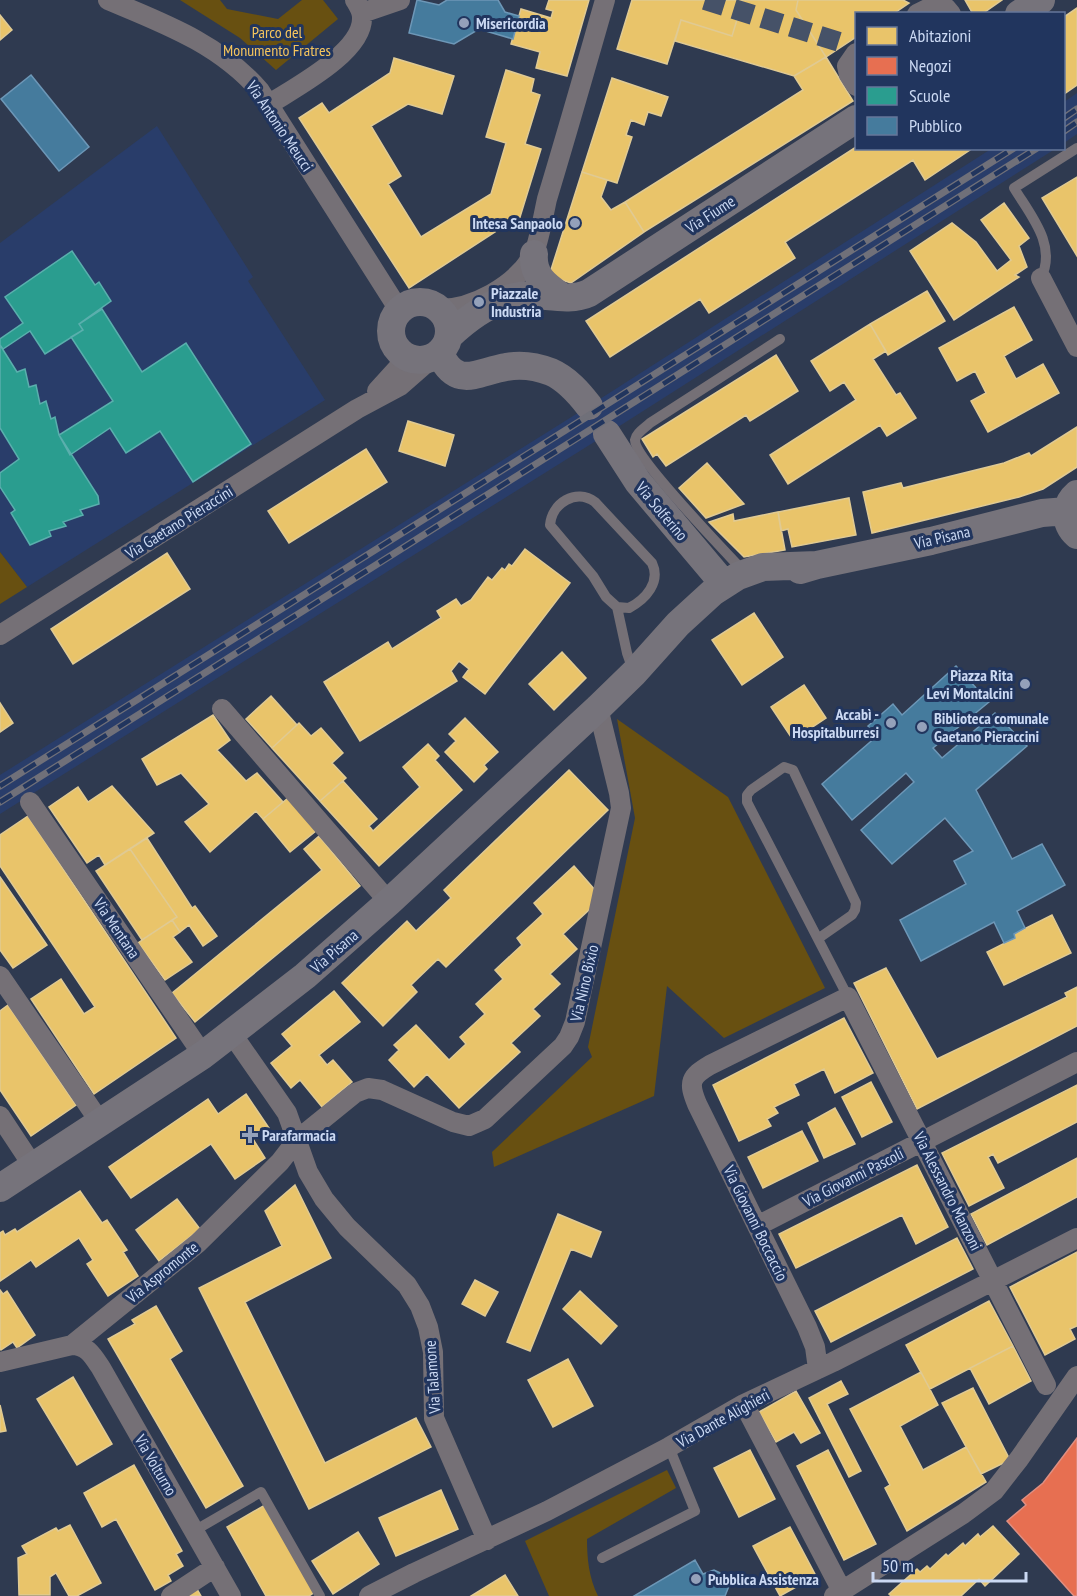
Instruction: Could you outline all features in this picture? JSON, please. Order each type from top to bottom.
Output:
[{"type":"main road","points":[[1022,12],[1041,0]]},
{"type":"main road","name":"Via Fiume","points":[[561,296],[578,297],[589,293],[855,120]]},
{"type":"main road","points":[[534,254],[536,269],[541,280],[561,296]]},
{"type":"main road","points":[[432,352],[472,316],[508,299],[525,295],[561,296]]},
{"type":"main road","points":[[432,352],[449,326],[446,317],[439,309],[424,302],[415,302],[399,310],[391,326],[390,336],[393,345],[432,352],[449,369],[459,375],[478,376],[509,366],[532,367],[552,373],[567,383],[589,406]]},
{"type":"main road","name":"Via Solferino","points":[[607,434],[638,482],[735,578]]},
{"type":"main road","name":"Via Pisana","points":[[634,674],[686,634],[750,591],[771,580],[817,565],[931,541],[1037,514],[1074,523]]},
{"type":"main road","name":"Via Pisana","points":[[0,1188],[203,1055],[297,983],[389,902],[598,708],[634,674],[678,624],[735,578],[772,566],[817,565]]},
{"type":"main road","points":[[686,634],[735,578]]},
{"type":"street","points":[[268,105],[346,51],[359,32],[363,19],[358,6],[400,0]]},
{"type":"street","points":[[439,309],[462,307],[498,289],[514,277],[534,254],[605,0]]},
{"type":"street","name":"Via Antonio Meucci","points":[[114,1],[192,38],[224,56],[246,75],[268,105],[399,310]]},
{"type":"street","points":[[923,12],[942,6]]},
{"type":"street","points":[[853,49],[847,66],[855,84]]},
{"type":"street","points":[[1041,278],[1077,347]]},
{"type":"street","name":"Via Gaetano Pieraccini","points":[[0,635],[357,409],[380,389],[432,352]]},
{"type":"street","name":"Via Nino Bixio","points":[[297,1140],[347,1098],[368,1088],[382,1090],[453,1122],[465,1126],[474,1125],[492,1114],[567,1041],[582,994],[621,808],[620,793],[598,708]]},
{"type":"street","points":[[222,709],[389,902]]},
{"type":"street","name":"Via Mentana","points":[[30,802],[203,1055]]},
{"type":"street","points":[[0,976],[100,1122]]},
{"type":"street","name":"Via Giovanni Boccaccio","points":[[818,1369],[810,1334],[697,1104],[692,1090],[692,1079],[710,1065],[848,998]]},
{"type":"street","name":"Via Alessandro Manzoni","points":[[848,998],[1046,1385]]},
{"type":"street","name":"Via Talamone","points":[[232,1034],[283,1107],[308,1172],[329,1207],[407,1286],[420,1306],[428,1327],[433,1352],[434,1418],[487,1540]]},
{"type":"street","name":"Via Giovanni Pascoli","points":[[757,1226],[1077,1062]]},
{"type":"street","points":[[0,1116],[33,1166]]},
{"type":"street","name":"Via Aspromonte","points":[[0,1362],[72,1345],[216,1227],[284,1157],[297,1140]]},
{"type":"street","name":"Via Dante Alighieri","points":[[381,1593],[669,1447],[744,1404],[1077,1238]]},
{"type":"street","name":"Via Volturno","points":[[72,1345],[86,1348],[98,1363],[231,1596]]},
{"type":"street","points":[[744,1404],[838,1594],[963,1514],[994,1491],[1070,1401],[1077,1376]]},
{"type":"street","points":[[171,1596],[215,1567]]},
{"type":"lane","points":[[1041,278],[1046,261],[1045,243],[1014,188],[1077,148]]},
{"type":"lane","points":[[735,578],[641,454],[635,440],[650,423],[780,339]]},
{"type":"lane","points":[[617,607],[629,608],[646,595],[654,582],[655,572],[652,563],[595,502],[585,496],[571,497],[556,509],[550,525],[593,576],[606,597],[617,607],[634,674]]},
{"type":"lane","points":[[819,938],[852,915],[856,903],[793,770],[784,767],[751,790],[747,795],[747,802],[848,998]]},
{"type":"lane","points":[[602,1558],[695,1510],[669,1447]]},
{"type":"lane","points":[[194,1531],[261,1492],[320,1596]]},
{"type":"shaded area","points":[[1077,93],[1077,134],[1065,142],[1065,101]]},
{"type":"shaded area","points":[[157,126],[253,277],[248,281],[325,400],[27,587],[0,552],[0,243]]},
{"type":"shaded area","points":[[989,150],[1053,150],[607,434],[0,814],[0,775],[589,406]]},
{"type":"green space","name":"Parco del Monumento Fratres","points":[[180,0],[220,0],[227,9],[278,19],[302,0],[323,0],[338,19],[276,70],[240,38]]},
{"type":"green space","points":[[0,552],[27,587],[0,604]]},
{"type":"green space","points":[[617,719],[728,797],[825,988],[724,1038],[667,986],[654,1096],[494,1167],[492,1152],[592,1057],[588,1047],[635,818]]},
{"type":"green space","points":[[667,1470],[676,1488],[587,1539],[589,1568],[598,1596],[549,1596],[525,1541]]},
{"type":"building: Abitazioni","points":[[549,0],[589,0],[567,76],[536,68],[540,52],[511,44],[521,9],[551,18],[553,11],[546,9]]},
{"type":"building: Abitazioni","points":[[632,0],[743,0],[732,36],[681,20],[667,64],[617,49]]},
{"type":"building: Abitazioni","points":[[743,0],[798,0],[796,10],[826,57],[794,76],[675,41],[681,20],[732,36]]},
{"type":"building: Abitazioni","points":[[798,0],[903,0],[909,3],[896,12],[855,12],[855,38],[826,57],[796,10]]},
{"type":"building: Abitazioni","points":[[965,0],[1002,0],[985,12],[972,12]]},
{"type":"building: Abitazioni","points":[[1077,8],[1077,85],[1065,93],[1065,16]]},
{"type":"building: Abitazioni","points":[[0,15],[12,30],[0,40]]},
{"type":"building: Abitazioni","points":[[826,57],[853,101],[644,232],[625,202],[803,90],[794,76]]},
{"type":"building: Abitazioni","points":[[394,58],[454,76],[442,114],[408,104],[371,126],[401,176],[388,184],[421,237],[491,194],[506,143],[486,137],[506,70],[534,79],[531,92],[540,95],[525,144],[541,149],[516,230],[504,226],[409,288],[299,118],[322,103],[329,113],[390,73]]},
{"type":"building: Abitazioni","points":[[612,78],[668,97],[661,116],[648,112],[644,125],[631,120],[626,135],[632,137],[617,183],[582,172]]},
{"type":"building: Abitazioni","points":[[855,148],[855,150],[970,150],[925,180],[913,160],[785,242],[795,258],[709,313],[700,299],[610,357],[586,321]]},
{"type":"building: Abitazioni","points":[[582,172],[607,180],[601,197],[611,210],[625,202],[644,232],[571,283],[549,276]]},
{"type":"building: Abitazioni","points":[[1077,177],[1077,256],[1042,198]]},
{"type":"building: Abitazioni","points":[[1004,203],[1029,238],[1019,246],[1027,267],[1015,275],[1019,277],[954,320],[910,251],[952,223],[976,242],[997,271],[1011,260],[981,220]]},
{"type":"building: Abitazioni","points":[[927,291],[945,321],[888,355],[870,324]]},
{"type":"building: Abitazioni","points":[[1014,307],[1032,340],[1004,356],[1016,379],[1043,364],[1059,393],[988,432],[971,401],[986,393],[975,371],[957,381],[939,348]]},
{"type":"building: Abitazioni","points":[[870,324],[886,351],[873,359],[896,395],[900,393],[916,418],[887,436],[880,425],[788,484],[770,455],[856,400],[844,382],[830,391],[811,361]]},
{"type":"building: Abitazioni","points":[[776,355],[798,391],[750,421],[746,415],[666,466],[657,454],[653,457],[642,439]]},
{"type":"building: Abitazioni","points":[[408,421],[454,435],[445,466],[399,451]]},
{"type":"building: Abitazioni","points":[[1077,427],[1077,467],[1043,489],[872,533],[863,492],[901,483],[903,488],[1004,463],[1029,453],[1031,456]]},
{"type":"building: Abitazioni","points":[[366,449],[387,482],[289,543],[268,511]]},
{"type":"building: Abitazioni","points":[[707,463],[744,504],[706,518],[679,488]]},
{"type":"building: Abitazioni","points":[[849,498],[856,535],[792,547],[788,529],[781,531],[778,512]]},
{"type":"building: Abitazioni","points":[[778,512],[785,550],[744,557],[709,522],[733,514],[734,521]]},
{"type":"building: Abitazioni","points":[[525,549],[570,583],[485,694],[463,677],[469,669],[459,661],[451,671],[457,681],[360,741],[324,682],[388,642],[392,649],[441,618],[437,611],[456,599],[461,606],[471,600],[488,577],[492,580],[502,568],[505,570],[509,564],[512,566]]},
{"type":"building: Abitazioni","points":[[167,553],[190,589],[73,664],[51,629]]},
{"type":"building: Abitazioni","points":[[754,613],[783,657],[742,685],[712,640]]},
{"type":"building: Abitazioni","points":[[562,652],[586,678],[554,710],[529,684]]},
{"type":"building: Abitazioni","points":[[804,685],[826,718],[793,740],[771,707]]},
{"type":"building: Abitazioni","points":[[271,696],[297,725],[272,748],[246,719]]},
{"type":"building: Abitazioni","points":[[0,703],[13,723],[0,732]]},
{"type":"building: Abitazioni","points":[[213,715],[230,740],[217,750],[246,781],[257,773],[283,802],[263,819],[256,811],[210,852],[185,822],[209,804],[181,773],[157,785],[142,759]]},
{"type":"building: Abitazioni","points":[[465,718],[498,752],[484,765],[487,769],[474,782],[445,752],[456,741],[449,734]]},
{"type":"building: Abitazioni","points":[[299,723],[311,736],[321,728],[343,753],[332,763],[346,778],[320,801],[272,748]]},
{"type":"building: Abitazioni","points":[[428,744],[439,756],[435,760],[462,790],[379,866],[320,801],[343,781],[377,819],[369,826],[373,831],[420,787],[403,767]]},
{"type":"building: Abitazioni","points":[[569,770],[608,810],[446,967],[438,959],[411,985],[417,992],[383,1026],[342,983],[407,921],[416,931],[451,898],[444,890]]},
{"type":"building: Abitazioni","points":[[112,786],[154,833],[105,865],[99,855],[87,863],[49,807],[78,787],[88,802]]},
{"type":"building: Abitazioni","points":[[288,798],[316,831],[290,852],[263,819]]},
{"type":"building: Abitazioni","points":[[28,816],[176,1038],[94,1094],[31,999],[61,979],[84,1014],[95,1007],[0,866],[0,835]]},
{"type":"building: Abitazioni","points":[[319,836],[360,886],[195,1022],[172,993],[322,870],[304,849]]},
{"type":"building: Abitazioni","points":[[147,838],[192,908],[195,906],[217,936],[203,946],[189,925],[180,932],[172,920],[177,917],[130,849]]},
{"type":"building: Abitazioni","points":[[130,849],[177,917],[142,940],[96,871]]},
{"type":"building: Abitazioni","points":[[574,866],[595,890],[591,908],[563,934],[577,949],[550,974],[560,984],[533,1009],[540,1016],[511,1043],[520,1052],[459,1108],[427,1074],[414,1087],[389,1060],[399,1050],[394,1045],[416,1025],[449,1060],[466,1044],[460,1037],[485,1014],[476,1004],[503,979],[495,970],[522,945],[517,938],[543,914],[534,903]]},
{"type":"building: Abitazioni","points":[[0,877],[47,945],[13,968],[0,950]]},
{"type":"building: Abitazioni","points":[[1052,915],[1071,953],[1004,985],[987,952],[1015,938],[1014,934]]},
{"type":"building: Abitazioni","points":[[172,920],[180,932],[173,937],[192,962],[165,980],[138,943]]},
{"type":"building: Abitazioni","points":[[886,968],[937,1059],[1067,997],[1065,993],[1077,987],[1077,1026],[917,1109],[854,983]]},
{"type":"building: Abitazioni","points":[[334,991],[360,1022],[319,1055],[327,1065],[333,1060],[352,1082],[322,1107],[300,1080],[291,1088],[271,1063],[292,1046],[282,1034]]},
{"type":"building: Abitazioni","points":[[8,1005],[76,1105],[31,1136],[0,1090],[0,1011]]},
{"type":"building: Abitazioni","points":[[844,1018],[873,1073],[835,1093],[824,1069],[794,1084],[799,1095],[774,1107],[778,1113],[767,1119],[771,1126],[739,1141],[713,1085]]},
{"type":"building: Abitazioni","points":[[871,1082],[892,1122],[862,1137],[842,1097]]},
{"type":"building: Abitazioni","points":[[1077,1085],[1077,1122],[998,1163],[993,1154],[988,1157],[1004,1188],[969,1206],[942,1153]]},
{"type":"building: Abitazioni","points":[[246,1094],[269,1128],[253,1139],[265,1158],[235,1179],[211,1144],[131,1198],[109,1167],[208,1099],[218,1114]]},
{"type":"building: Abitazioni","points":[[835,1108],[855,1144],[824,1158],[808,1123]]},
{"type":"building: Abitazioni","points":[[802,1131],[818,1161],[763,1188],[748,1157]]},
{"type":"building: Abitazioni","points":[[1077,1158],[1077,1197],[987,1245],[971,1214]]},
{"type":"building: Abitazioni","points":[[917,1165],[948,1227],[916,1244],[902,1215],[796,1268],[779,1234]]},
{"type":"building: Abitazioni","points":[[295,1185],[331,1258],[245,1302],[325,1463],[416,1418],[431,1447],[309,1509],[199,1288],[282,1246],[265,1211]]},
{"type":"building: Abitazioni","points":[[80,1191],[102,1223],[107,1220],[127,1250],[123,1252],[138,1276],[108,1296],[87,1264],[93,1260],[79,1238],[36,1267],[31,1260],[0,1281],[0,1233],[3,1231],[5,1235],[15,1229],[17,1232]]},
{"type":"building: Abitazioni","points":[[177,1199],[200,1229],[159,1261],[136,1230]]},
{"type":"building: Abitazioni","points":[[558,1214],[601,1232],[591,1257],[571,1249],[530,1351],[507,1342]]},
{"type":"building: Abitazioni","points":[[957,1238],[973,1269],[831,1342],[815,1311]]},
{"type":"building: Abitazioni","points":[[1077,1252],[1077,1326],[1070,1329],[1075,1339],[1045,1355],[1010,1287]]},
{"type":"building: Abitazioni","points":[[475,1280],[498,1292],[485,1316],[462,1304]]},
{"type":"building: Abitazioni","points":[[0,1290],[3,1294],[7,1291],[35,1335],[17,1348],[13,1342],[1,1350],[0,1348]]},
{"type":"building: Abitazioni","points":[[580,1291],[617,1326],[601,1344],[563,1309]]},
{"type":"building: Abitazioni","points":[[989,1301],[1013,1346],[930,1389],[906,1345]]},
{"type":"building: Abitazioni","points":[[156,1306],[182,1351],[170,1359],[243,1486],[206,1508],[108,1339],[135,1324],[132,1320]]},
{"type":"building: Abitazioni","points":[[1013,1346],[1031,1381],[989,1404],[970,1368]]},
{"type":"building: Abitazioni","points":[[568,1359],[593,1406],[553,1427],[528,1380]]},
{"type":"building: Abitazioni","points":[[921,1372],[938,1405],[900,1426],[923,1470],[966,1447],[986,1482],[907,1531],[885,1488],[890,1485],[850,1409]]},
{"type":"building: Abitazioni","points":[[73,1377],[112,1444],[77,1465],[37,1399]]},
{"type":"building: Abitazioni","points":[[841,1381],[848,1394],[827,1404],[861,1471],[849,1477],[809,1398]]},
{"type":"building: Abitazioni","points":[[973,1388],[1010,1460],[981,1474],[942,1403]]},
{"type":"building: Abitazioni","points":[[796,1391],[820,1433],[801,1443],[794,1432],[776,1442],[759,1412]]},
{"type":"building: Abitazioni","points":[[0,1405],[6,1431],[0,1432]]},
{"type":"building: Abitazioni","points":[[750,1450],[775,1499],[739,1517],[714,1468]]},
{"type":"building: Abitazioni","points":[[828,1450],[876,1544],[844,1560],[797,1466]]},
{"type":"building: Abitazioni","points":[[134,1465],[182,1551],[176,1554],[183,1566],[168,1575],[171,1581],[155,1590],[116,1519],[102,1527],[84,1493]]},
{"type":"building: Abitazioni","points":[[441,1490],[458,1529],[396,1556],[379,1518]]},
{"type":"building: Abitazioni","points":[[265,1505],[315,1592],[309,1596],[266,1596],[227,1527]]},
{"type":"building: Abitazioni","points":[[70,1525],[101,1583],[77,1596],[69,1596],[56,1573],[50,1577],[50,1595],[19,1595],[18,1558],[27,1554],[22,1546],[56,1528],[58,1531]]},
{"type":"building: Abitazioni","points":[[993,1526],[1019,1554],[985,1586],[979,1579],[961,1596],[891,1596],[889,1594],[917,1569],[920,1572],[927,1566],[930,1569],[946,1554],[948,1556],[963,1543],[965,1546],[978,1534],[980,1537]]},
{"type":"building: Abitazioni","points":[[790,1527],[816,1576],[780,1596],[753,1546]]},
{"type":"building: Abitazioni","points":[[358,1532],[379,1564],[333,1594],[312,1561]]},
{"type":"building: Abitazioni","points":[[505,1575],[518,1596],[471,1596]]},
{"type":"building: Abitazioni","points":[[197,1589],[201,1596],[185,1596]]},
{"type":"building: Negozi","points":[[1077,1438],[1077,1596],[1074,1596],[1007,1521],[1026,1505],[1022,1500],[1043,1483]]},
{"type":"building: Scuole","points":[[72,251],[95,285],[99,282],[111,301],[79,324],[83,330],[45,354],[30,331],[3,349],[0,339],[23,323],[5,297]]},
{"type":"building: Scuole","points":[[102,309],[142,372],[186,343],[251,444],[193,482],[160,431],[126,453],[110,428],[70,455],[59,435],[113,401],[71,337],[83,330],[79,324]]},
{"type":"building: Scuole","points":[[0,345],[17,372],[25,369],[29,387],[36,385],[40,404],[46,401],[51,419],[55,417],[59,435],[98,496],[99,504],[80,510],[83,515],[63,522],[66,526],[49,531],[51,536],[30,545],[11,513],[15,510],[0,487],[0,473],[19,459],[0,428]]},
{"type":"building: Pubblico","name":"Misericordia","points":[[417,0],[439,5],[447,0],[498,0],[505,12],[519,16],[513,39],[479,29],[454,44],[409,33]]},
{"type":"building: Pubblico","points":[[31,75],[89,147],[59,171],[1,99]]},
{"type":"building: Pubblico","points":[[956,666],[989,702],[933,748],[942,758],[995,713],[1027,746],[976,790],[1012,859],[1042,844],[1065,885],[1017,911],[1025,928],[1014,934],[1015,938],[1004,943],[994,922],[921,961],[900,920],[966,884],[954,861],[973,851],[945,818],[892,864],[861,830],[914,782],[906,773],[852,820],[822,784],[877,736],[868,726],[893,704],[902,715]]},
{"type":"building: Pubblico","name":"Pubblica Assistenza","points":[[695,1560],[703,1574],[714,1570],[727,1576],[729,1586],[725,1596],[634,1596]]},
{"type":"tunnel","points":[[705,0],[846,44]]},
{"type":"railway","points":[[1065,117],[1077,109]]},
{"type":"railway","points":[[1065,130],[1077,122]]},
{"type":"railway","points":[[0,786],[1011,150]]},
{"type":"railway","points":[[0,802],[1034,150]]},
{"type":"place","name":"Misericordia","points":[[464,23]]},
{"type":"place","name":"Intesa Sanpaolo","points":[[575,223]]},
{"type":"place","name":"Piazzale Industria","points":[[479,302]]},
{"type":"place","name":"Piazza Rita Levi Montalcini","points":[[1025,684]]},
{"type":"place","name":"Accabì - Hospitalburresi","points":[[891,723]]},
{"type":"place","name":"Biblioteca comunale Gaetano Pieraccini","points":[[922,727]]},
{"type":"place","name":"Parafarmacia","points":[[250,1135]]},
{"type":"place","name":"Pubblica Assistenza","points":[[696,1579]]}]
